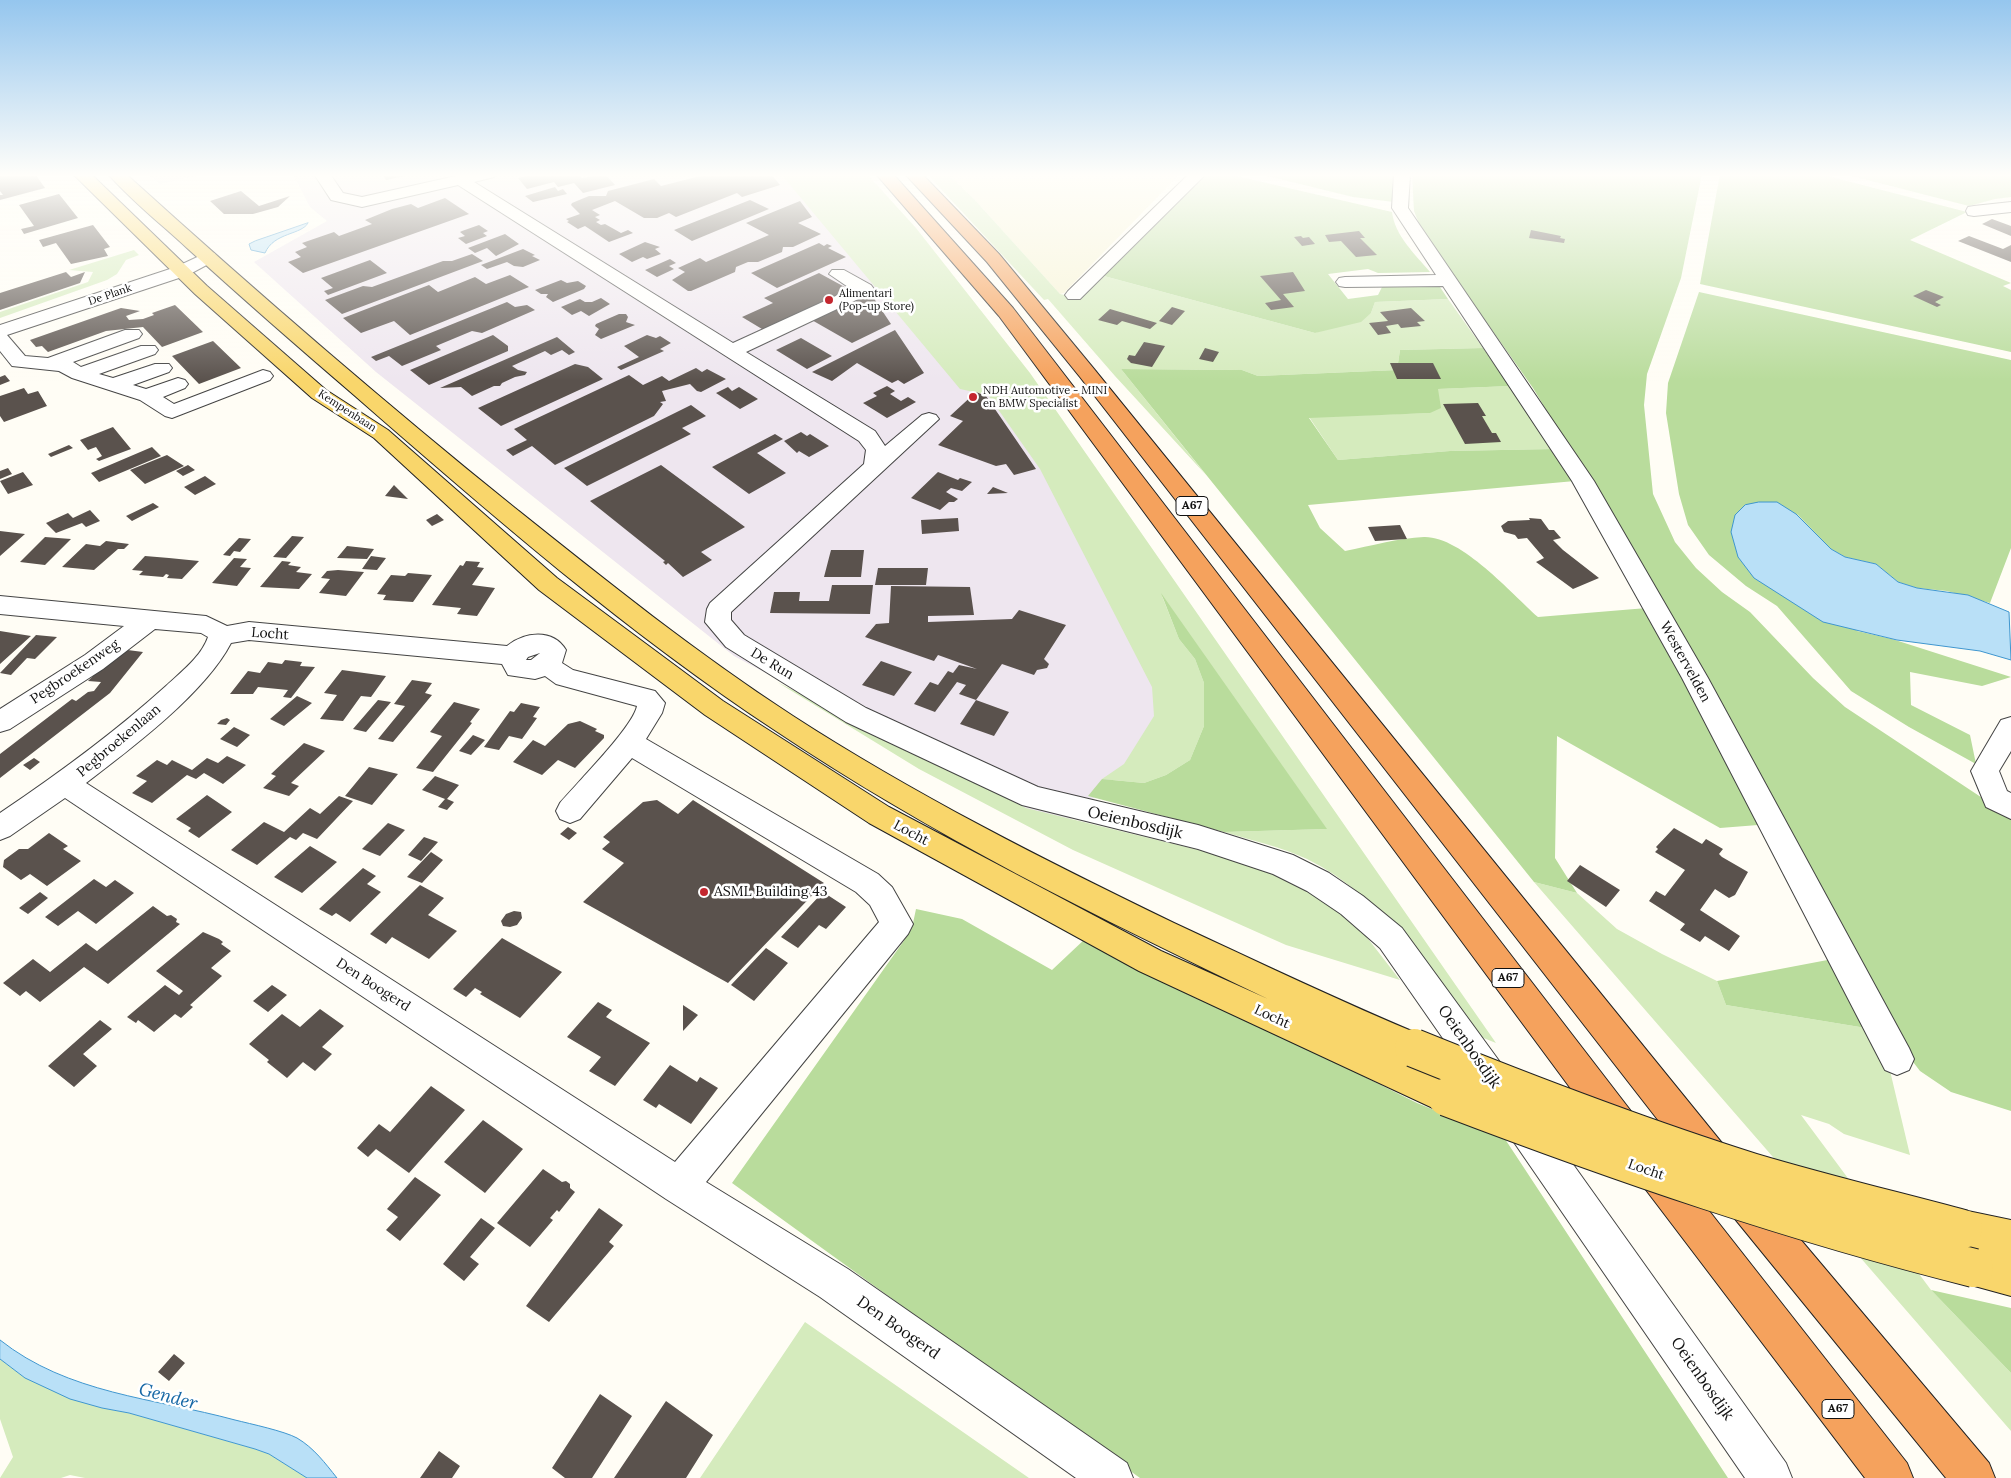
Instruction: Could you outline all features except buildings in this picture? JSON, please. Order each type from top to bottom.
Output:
[{"type":"highway","name":"A67","points":[[947,243],[1006,312],[1784,1341],[1892,1478]]},
{"type":"highway","name":"A67","points":[[978,243],[1052,329],[1650,1084],[1836,1314],[1974,1478]]},
{"type":"highway","name":"A67","points":[[1784,1341],[1874,1478]]},
{"type":"main road","name":"Kempenbaan","points":[[152,243],[319,394],[381,434],[548,584],[596,621]]},
{"type":"main road","name":"Kempenbaan","points":[[192,243],[387,413],[622,605]]},
{"type":"main road","name":"Locht","points":[[622,605],[732,687],[886,787],[1055,881],[1341,1018],[1524,1092],[1656,1139],[1798,1186],[1963,1229],[2011,1239]]},
{"type":"main road","name":"Locht","points":[[596,621],[714,708],[879,815],[1150,961],[1447,1097],[1558,1140],[1698,1188],[1836,1232],[2011,1277]]},
{"type":"street","points":[[560,243],[867,436],[878,449],[878,458],[874,466]]},
{"type":"street","points":[[1074,295],[1127,243]]},
{"type":"street","name":"Westervelden","points":[[1424,243],[1583,481],[1695,678],[1897,1058]]},
{"type":"street","name":"De Plank","points":[[0,330],[62,309],[88,303],[208,257]]},
{"type":"street","points":[[732,351],[865,289],[838,274]]},
{"type":"street","points":[[1345,282],[1449,280]]},
{"type":"street","points":[[52,363],[132,334]]},
{"type":"street","points":[[0,339],[19,362],[63,365],[79,374],[147,396],[172,412],[263,376]]},
{"type":"street","points":[[79,374],[148,350]]},
{"type":"street","points":[[113,385],[162,368]]},
{"type":"street","points":[[147,396],[178,384]]},
{"type":"street","name":"De Run","points":[[929,419],[874,466],[719,609],[718,622],[734,641],[856,715],[1032,797]]},
{"type":"street","points":[[0,605],[148,621],[206,625],[217,630],[221,636]]},
{"type":"street","name":"Pegbroekenweg","points":[[0,722],[94,662],[148,621]]},
{"type":"street","name":"Locht","points":[[221,636],[249,631],[514,656],[514,665],[522,671],[535,670],[547,665],[566,678],[646,698],[652,703],[652,710],[628,742]]},
{"type":"street","name":"Pegbroekenlaan","points":[[0,828],[66,784],[142,725],[180,688],[215,649],[221,636]]},
{"type":"street","points":[[2011,727],[1985,771],[1996,799],[2011,808]]},
{"type":"street","points":[[570,811],[628,742],[786,847],[867,883],[881,896],[897,924],[679,1186]]},
{"type":"street","name":"Den Boogerd","points":[[66,784],[679,1186],[834,1283],[1112,1478]]},
{"type":"street","name":"Oeienbosdijk","points":[[1032,797],[1198,838],[1282,864],[1339,895],[1391,938],[1454,1024],[1771,1478]]},
{"type":"shaded area","points":[[288,243],[871,243],[990,392],[1195,705],[1059,830],[734,656],[376,372],[254,262]]},
{"type":"shaded area","points":[[1014,243],[1113,243],[1064,293],[1060,294]]},
{"type":"green space","points":[[838,243],[928,243],[1030,373],[1496,1043],[1481,1037],[1403,937],[1359,894],[1334,875],[1307,859],[1276,847],[1224,832],[1326,829],[1162,596],[1179,639],[1195,659],[1204,683],[1204,726],[1190,760],[1166,775],[1144,783],[1102,779],[1124,764],[1154,716],[1152,687],[1040,469],[988,395],[960,389]]},
{"type":"green space","points":[[991,243],[1014,243],[1060,294],[1078,298],[1104,276],[1315,333],[1371,313],[1375,302],[1448,299],[1483,348],[1400,350],[1397,370],[1258,376],[1242,370],[1121,369],[1206,475],[1115,376],[1048,299],[1044,300]]},
{"type":"green space","points":[[1137,243],[1406,243],[1430,272],[1378,273],[1368,269],[1328,274],[1348,299],[1378,295],[1383,285],[1438,284],[1448,299],[1375,302],[1371,313],[1361,322],[1315,333],[1104,276]]},
{"type":"green space","points":[[1430,243],[1688,243],[1681,278],[1647,374],[1644,405],[1653,494],[1675,542],[1696,568],[1722,592],[1750,612],[1813,678],[1845,707],[2011,817],[2011,1111],[1951,1092],[1920,1071],[1897,1041],[1702,668],[1533,388]]},
{"type":"green space","points":[[1707,243],[1917,243],[2011,283],[2003,286],[2011,290],[2011,352],[1700,284]]},
{"type":"green space","points":[[134,250],[139,255],[126,260],[117,274],[107,280],[0,318],[0,312],[88,282],[93,272],[69,270]]},
{"type":"green space","points":[[1699,292],[2011,360],[2011,548],[1990,603],[1947,591],[1917,588],[1898,582],[1876,564],[1845,557],[1831,549],[1797,514],[1857,631],[1892,639],[2011,677],[1982,686],[1910,672],[1911,705],[1970,735],[1976,764],[1909,727],[1851,691],[1777,606],[1746,586],[1709,555],[1688,525],[1679,494],[1666,413],[1668,383]]},
{"type":"green space","points":[[1483,348],[1510,386],[1438,389],[1441,408],[1430,413],[1309,418],[1338,460],[1450,451],[1553,449],[1575,481],[1308,505],[1320,528],[1345,551],[1424,537],[1438,539],[1454,546],[1485,568],[1538,617],[1647,608],[1758,825],[1720,828],[1557,736],[1555,858],[1577,893],[1534,882],[1121,369],[1242,370],[1258,376],[1397,370],[1400,350]]},
{"type":"green space","points":[[1510,386],[1553,449],[1450,451],[1338,460],[1309,417],[1430,413],[1437,389]]},
{"type":"green space","points":[[1161,593],[1327,829],[1224,832],[1088,796],[1102,779],[1144,783],[1166,775],[1190,760],[1204,726],[1204,683],[1195,659],[1179,639]]},
{"type":"green space","points":[[777,682],[1026,808],[1231,858],[1272,870],[1319,893],[1362,931],[1400,980],[1286,945],[1073,850],[919,769]]},
{"type":"green space","points":[[1534,882],[1577,893],[1617,929],[1717,981],[1726,1005],[1872,1029],[1887,1058],[1910,1155],[1844,1134],[1829,1124],[1801,1115],[1931,1290],[2011,1373],[2011,1431]]},
{"type":"green space","points":[[916,909],[962,919],[1052,970],[1086,938],[1417,1103],[1505,1139],[1728,1478],[1140,1478],[732,1183],[903,942],[912,928]]},
{"type":"green space","points":[[1838,958],[1872,1029],[1726,1005],[1717,981]]},
{"type":"green space","points":[[1931,1290],[2011,1308],[2011,1373]]},
{"type":"green space","points":[[805,1322],[1029,1478],[700,1478]]},
{"type":"green space","points":[[0,1359],[25,1378],[102,1408],[129,1413],[255,1449],[269,1454],[307,1478],[85,1478],[70,1475],[61,1478],[0,1478],[13,1457],[0,1419]]},
{"type":"water","points":[[273,243],[265,253],[251,250],[249,244]]},
{"type":"water","points":[[1759,502],[1777,502],[1796,514],[1831,549],[1845,557],[1876,564],[1898,582],[1917,588],[1968,595],[2009,612],[2011,660],[1980,651],[1897,640],[1823,622],[1754,578],[1738,557],[1731,532],[1735,515],[1745,505]]},
{"type":"water","points":[[0,1340],[26,1358],[54,1372],[83,1383],[291,1435],[314,1451],[337,1478],[307,1478],[269,1454],[255,1449],[129,1413],[70,1399],[25,1378],[0,1359]]},
{"type":"place","name":"Alimentari (Pop-up Store)","points":[[829,300]]},
{"type":"place","name":"NDH Automotive - MINI en BMW Specialist","points":[[973,397]]},
{"type":"place","name":"ASML Building 43","points":[[704,892]]},
{"type":"water label","name":"Gender","points":[[168,1397]]}]
